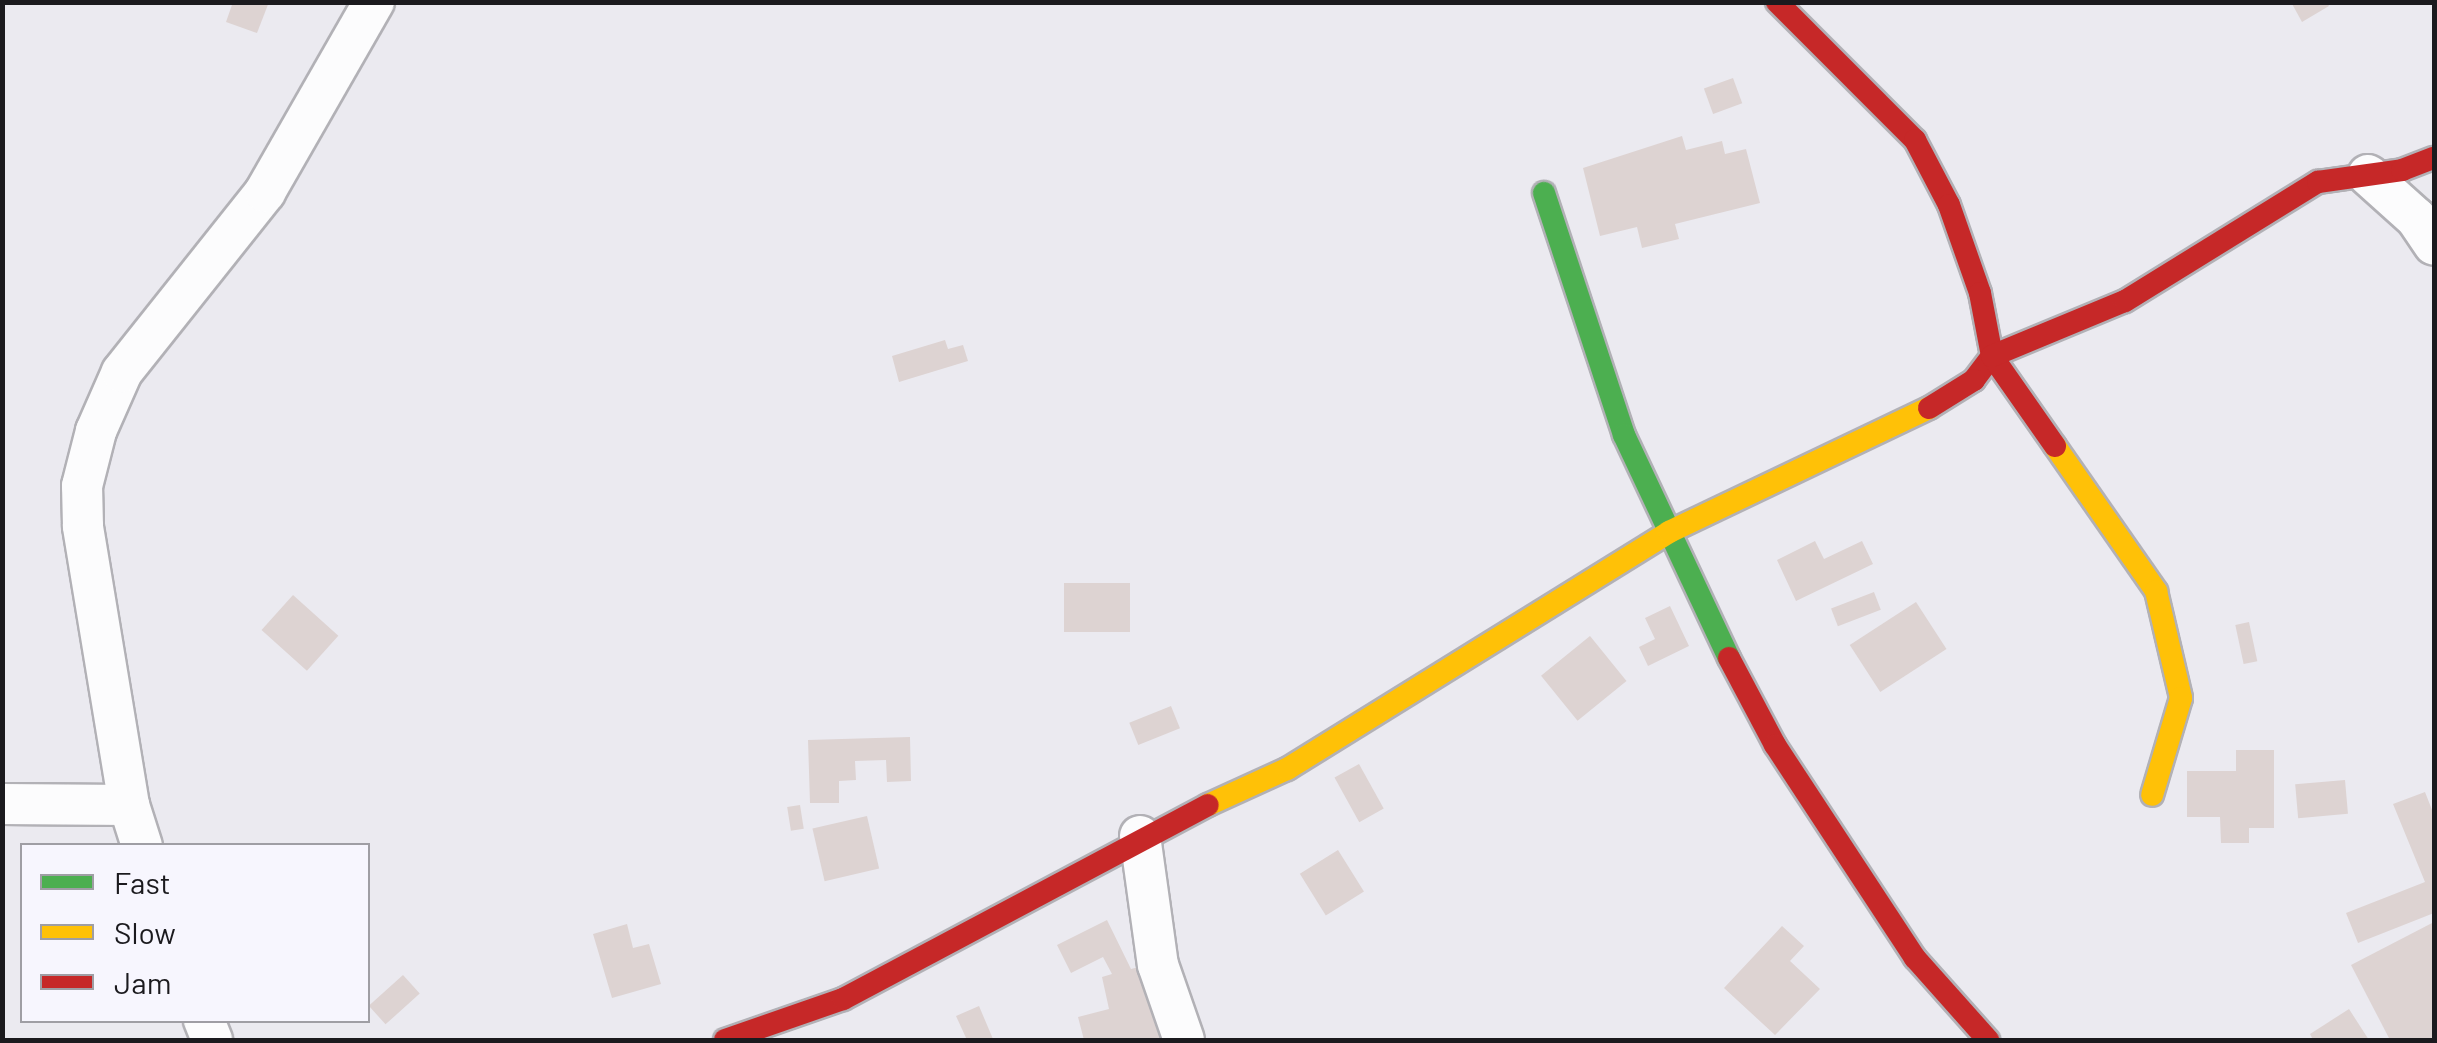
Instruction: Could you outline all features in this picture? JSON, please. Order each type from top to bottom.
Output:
[{"type":"street","points":[[141,843],[129,806],[83,526],[82,486],[96,430],[122,372],[265,192],[374,2]]},
{"type":"street","points":[[1777,2],[1915,140],[1949,205],[1980,293],[1992,356],[2156,591],[2181,698],[2152,795]]},
{"type":"street","points":[[725,1040],[842,999],[996,922],[1140,836],[1287,769],[1669,532],[1919,415],[1974,380],[1992,356],[2125,301],[2318,182],[2368,175],[2434,158]]},
{"type":"street","points":[[2368,175],[2416,218],[2434,245]]},
{"type":"street","points":[[1544,193],[1624,435],[1775,745],[1915,958],[1988,1040]]},
{"type":"street","points":[[2,804],[129,806]]},
{"type":"street","points":[[1140,836],[1158,965],[1184,1040]]},
{"type":"building","points":[[233,2],[269,2],[257,33],[226,22]]},
{"type":"building","points":[[2291,2],[2327,2],[2329,6],[2302,22]]},
{"type":"building","points":[[1733,78],[1742,103],[1713,114],[1704,89]]},
{"type":"building","points":[[1682,136],[1686,150],[1722,141],[1725,154],[1746,149],[1760,203],[1675,224],[1679,239],[1642,248],[1637,227],[1600,236],[1583,168]]},
{"type":"building","points":[[945,340],[948,349],[963,345],[968,361],[899,382],[892,356]]},
{"type":"building","points":[[1815,541],[1824,559],[1862,541],[1873,564],[1796,601],[1777,560]]},
{"type":"building","points":[[1064,583],[1130,583],[1130,632],[1064,632]]},
{"type":"building","points":[[1874,592],[1881,610],[1838,626],[1831,608]]},
{"type":"building","points":[[293,595],[338,636],[307,671],[262,630]]},
{"type":"building","points":[[1916,602],[1946,649],[1880,692],[1850,645]]},
{"type":"building","points":[[1670,606],[1689,646],[1648,666],[1639,647],[1655,639],[1645,618]]},
{"type":"building","points":[[2249,622],[2257,661],[2244,664],[2235,625]]},
{"type":"building","points":[[1590,636],[1627,681],[1578,721],[1541,676]]},
{"type":"building","points":[[1171,706],[1180,728],[1138,745],[1129,723]]},
{"type":"building","points":[[910,737],[911,781],[887,782],[886,760],[855,761],[856,780],[839,781],[839,803],[810,803],[808,740]]},
{"type":"building","points":[[2236,750],[2274,750],[2274,828],[2249,828],[2249,843],[2221,843],[2220,817],[2187,817],[2187,771],[2236,771]]},
{"type":"building","points":[[1359,764],[1384,809],[1359,822],[1335,778]]},
{"type":"building","points":[[2345,780],[2348,814],[2298,818],[2295,784]]},
{"type":"building","points":[[2425,792],[2434,815],[2434,913],[2358,943],[2346,913],[2425,882],[2393,804]]},
{"type":"building","points":[[800,805],[804,829],[791,831],[787,807]]},
{"type":"building","points":[[867,816],[879,869],[825,881],[812,829]]},
{"type":"building","points":[[1338,850],[1364,892],[1326,915],[1300,874]]},
{"type":"building","points":[[1107,920],[1131,969],[1143,966],[1161,1040],[1084,1040],[1078,1017],[1109,1009],[1102,977],[1112,974],[1103,957],[1071,973],[1057,945]]},
{"type":"building","points":[[2434,922],[2434,1040],[2390,1040],[2351,965]]},
{"type":"building","points":[[627,924],[633,948],[649,944],[661,984],[612,998],[593,934]]},
{"type":"building","points":[[1782,926],[1804,946],[1790,961],[1820,989],[1775,1035],[1724,988]]},
{"type":"building","points":[[403,975],[420,994],[386,1024],[370,1005]]},
{"type":"building","points":[[979,1006],[993,1039],[967,1040],[956,1016]]},
{"type":"building","points":[[2349,1009],[2369,1040],[2313,1040],[2310,1034]]},
{"type":"traffic: fast","points":[[1544,193],[1624,435],[1729,658]]},
{"type":"traffic: slow","points":[[1208,805],[1287,769],[1669,532],[1929,408]]},
{"type":"traffic: slow","points":[[2055,446],[2156,591],[2181,698],[2152,795]]},
{"type":"traffic: jam","points":[[1777,2],[1915,140],[1949,205],[1980,293],[1992,356],[1974,380],[1929,408]]},
{"type":"traffic: jam","points":[[2055,446],[1992,356],[2125,301],[2318,182],[2402,170],[2434,158]]},
{"type":"traffic: jam","points":[[1729,658],[1775,745],[1915,958],[1988,1040]]},
{"type":"traffic: jam","points":[[725,1040],[843,999],[1208,805]]}]
